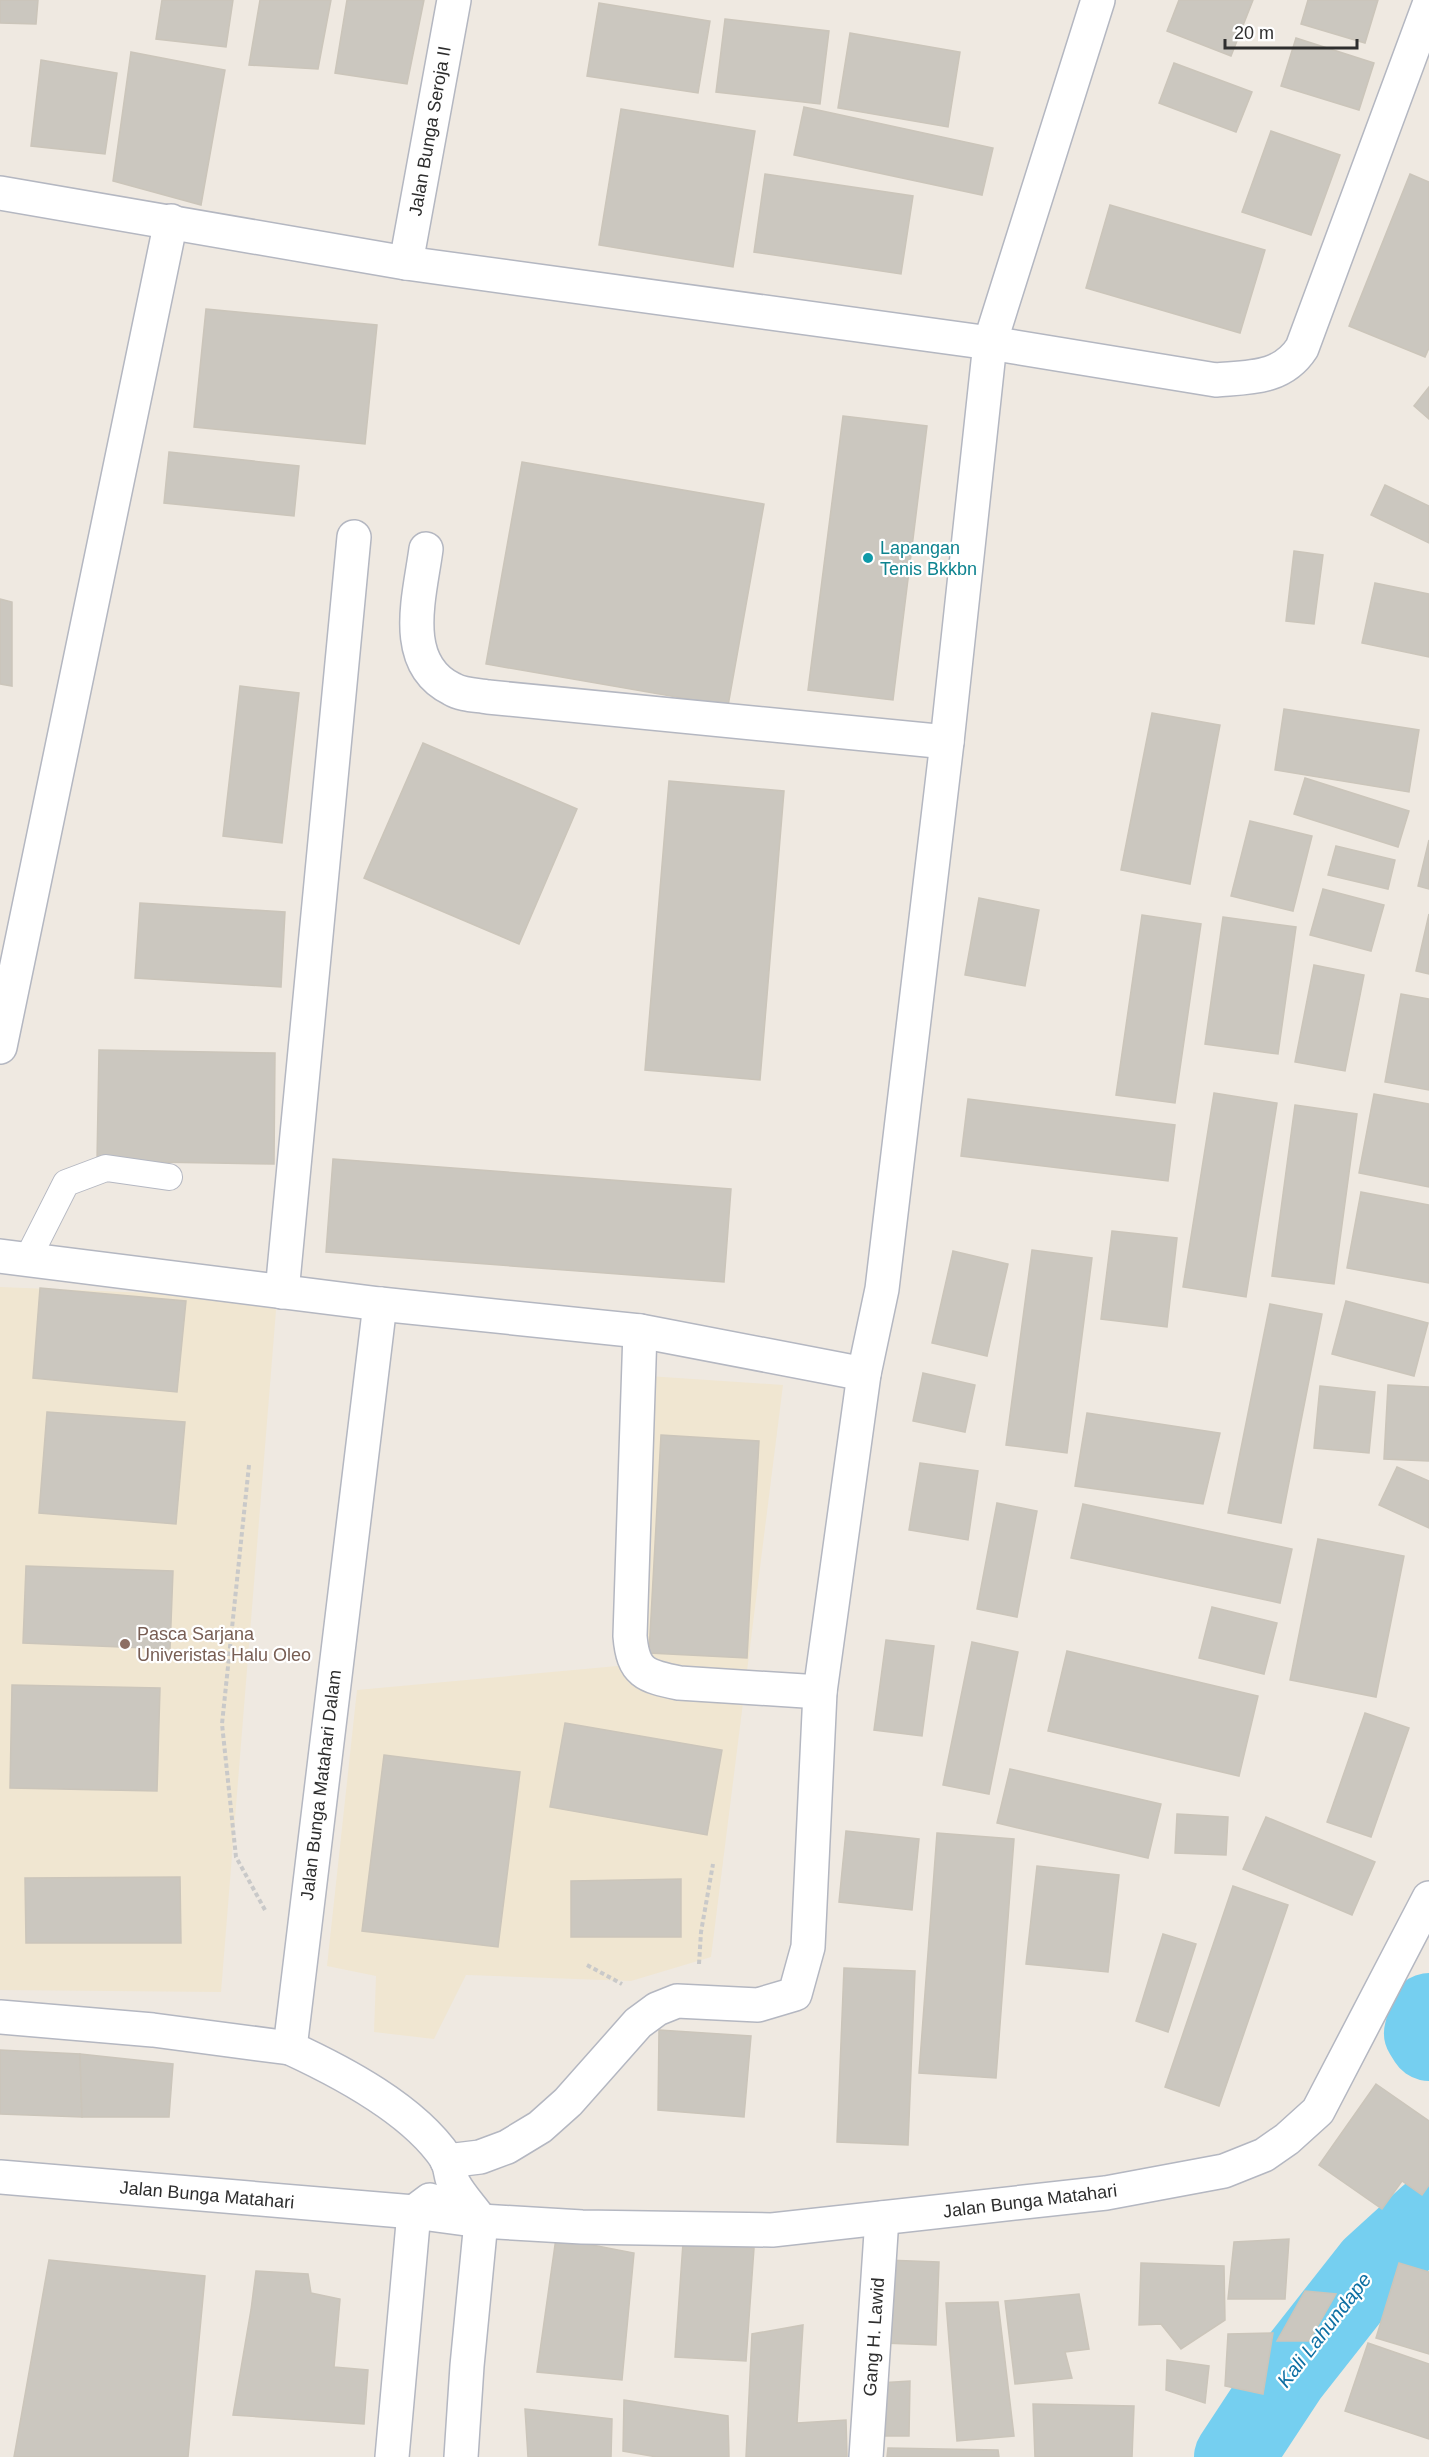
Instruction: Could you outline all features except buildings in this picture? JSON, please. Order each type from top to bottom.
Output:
[{"type":"street","name":"Jalan Bunga Seroja II","points":[[405,263],[454,0]]},
{"type":"street","points":[[392,2457],[414,2212],[451,2172],[480,2157],[507,2147],[540,2127],[568,2102],[638,2023],[657,2009],[677,2001],[758,2005],[795,1994],[808,1947],[820,1692],[864,1374],[882,1289],[947,742],[990,343],[1098,0]]},
{"type":"street","points":[[0,193],[405,263],[990,343],[1216,380],[1250,377],[1278,371],[1294,361],[1302,348],[1429,5]]},
{"type":"street","points":[[0,1047],[171,221]]},
{"type":"street","points":[[282,1292],[354,537]]},
{"type":"street","points":[[426,549],[416,629],[420,654],[431,673],[452,690],[511,700],[947,742]]},
{"type":"street","points":[[14,1257],[380,1304],[640,1331],[864,1374]]},
{"type":"street","name":"Jalan Bunga Matahari Dalam","points":[[290,2048],[380,1304]]},
{"type":"street","points":[[640,1331],[630,1636],[633,1658],[637,1667],[659,1679],[679,1683],[820,1692]]},
{"type":"street","name":"Jalan Bunga Matahari","points":[[0,2177],[414,2212],[481,2221],[582,2227],[772,2230],[1106,2193],[1157,2185],[1224,2171],[1264,2155],[1287,2139],[1318,2111],[1429,1898]]},
{"type":"street","points":[[0,2017],[153,2031],[290,2048],[324,2064],[398,2111],[424,2132],[481,2221],[461,2457]]},
{"type":"street","name":"Gang H. Lawid","points":[[866,2457],[882,2218]]},
{"type":"lane","points":[[14,1257],[66,1183],[106,1168],[169,1177]]},
{"type":"path","points":[[249,1465],[222,1724],[236,1857],[270,1920]]},
{"type":"path","points":[[697,2001],[701,1932],[713,1864]]},
{"type":"shaded area","name":"Pasca Sarjana Univeristas Halu Oleo","points":[[0,1287],[277,1298],[221,1992],[0,1990]]},
{"type":"shaded area","name":"Pasca Sarjana Univeristas Halu Oleo","points":[[648,1376],[783,1385],[711,1957],[631,1981],[466,1975],[434,2039],[374,2032],[376,1976],[327,1966],[357,1690],[639,1664]]},
{"type":"waterway","name":"Kali Lahundape","points":[[1429,2013],[1424,2033],[1429,2041]]},
{"type":"waterway","name":"Kali Lahundape","points":[[1234,2457],[1288,2375],[1373,2267],[1429,2216]]},
{"type":"place","name":"Lapangan Tenis Bkkbn","points":[[868,558]]},
{"type":"place","name":"Pasca Sarjana Univeristas Halu Oleo","points":[[125,1644]]}]
